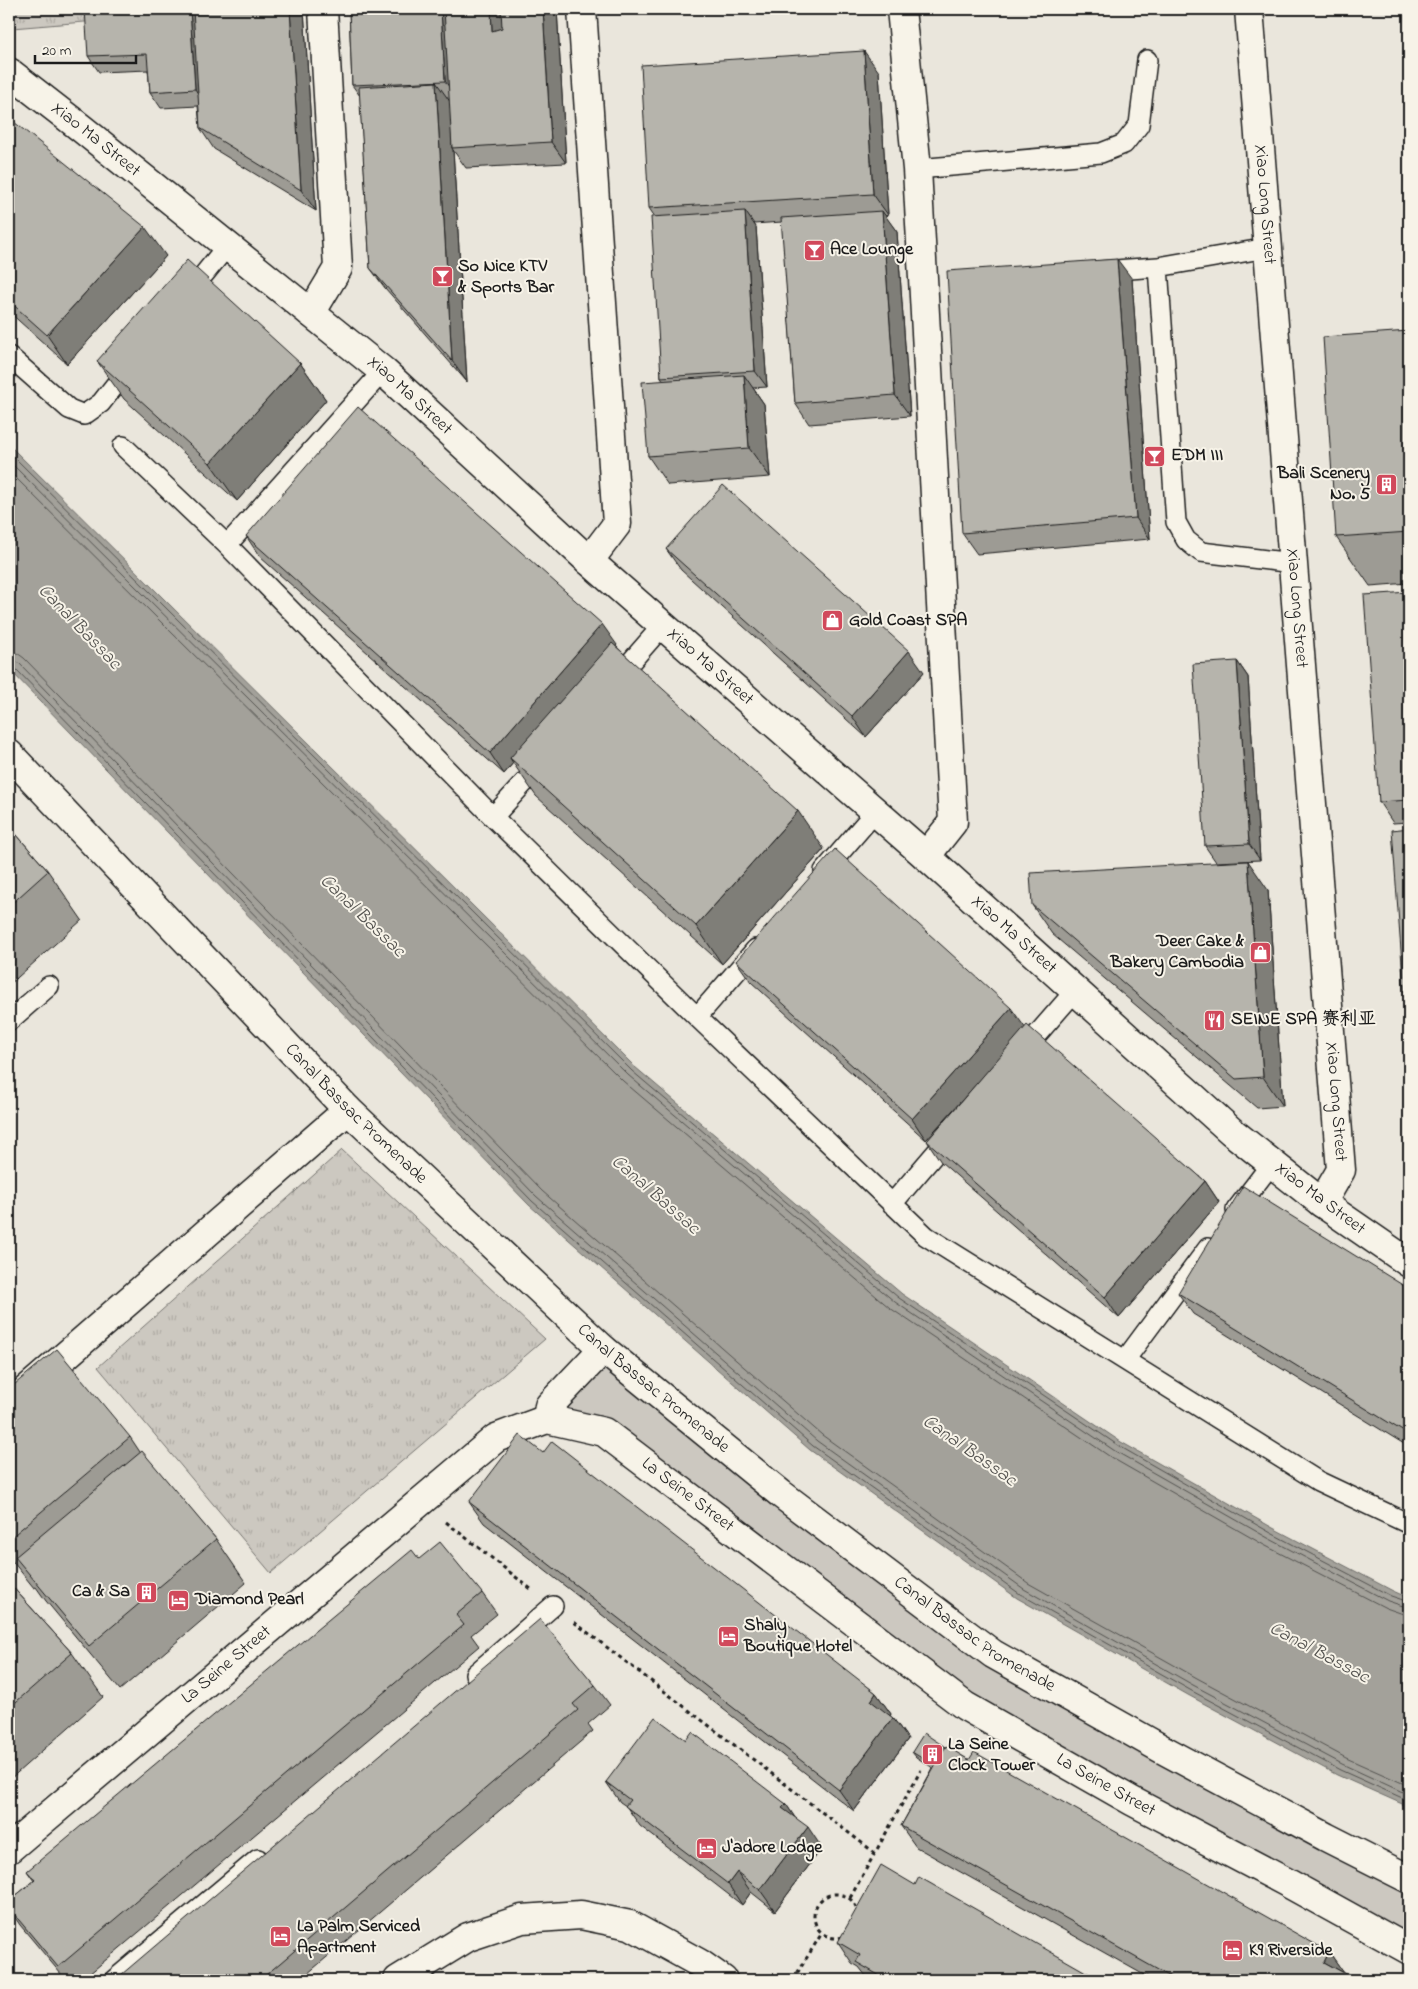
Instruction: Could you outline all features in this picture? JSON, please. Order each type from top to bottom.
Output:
[{"type":"street","points":[[311,313],[338,268],[323,9]]},
{"type":"street","points":[[582,9],[617,524],[589,560]]},
{"type":"street","points":[[900,9],[917,169],[953,822],[926,856]]},
{"type":"street","name":"Xiao Long Street","points":[[1248,9],[1342,1170],[1322,1203]]},
{"type":"street","name":"Xiao Ma Street","points":[[9,72],[382,371],[589,560],[926,856],[1231,1131],[1322,1203],[1409,1263]]},
{"type":"street","name":"Canal Bassac Promenade","points":[[9,754],[348,1110],[603,1350],[781,1494],[993,1654],[1162,1749],[1409,1879]]},
{"type":"street","points":[[9,1405],[348,1110]]},
{"type":"street","points":[[547,1419],[549,1406],[603,1350]]},
{"type":"street","name":"La Seine Street","points":[[9,1849],[496,1438],[547,1419],[604,1432],[966,1706],[1132,1801],[1286,1882],[1409,1950]]},
{"type":"street","points":[[398,1980],[468,1937],[522,1919],[581,1915],[630,1925],[699,1964],[723,1980]]},
{"type":"lane","points":[[917,169],[1101,154],[1124,144],[1139,125],[1147,60]]},
{"type":"lane","points":[[179,306],[226,246]]},
{"type":"lane","points":[[1082,272],[1158,268],[1268,248]]},
{"type":"lane","points":[[1158,268],[1176,522],[1186,540],[1201,552],[1293,563]]},
{"type":"lane","points":[[9,356],[70,409],[84,415],[101,403],[143,350]]},
{"type":"lane","points":[[228,545],[382,371]]},
{"type":"lane","points":[[123,446],[228,545],[494,817],[697,1017],[926,1236],[1318,1481],[1409,1524]]},
{"type":"lane","points":[[605,691],[664,625]]},
{"type":"lane","points":[[494,817],[552,750]]},
{"type":"lane","points":[[812,885],[875,812]]},
{"type":"lane","points":[[697,1017],[767,936]]},
{"type":"lane","points":[[9,1021],[50,986]]},
{"type":"lane","points":[[1012,1064],[1075,990]]},
{"type":"lane","points":[[892,1204],[962,1123]]},
{"type":"lane","points":[[1125,1360],[1272,1163]]},
{"type":"lane","points":[[463,1685],[553,1606]]},
{"type":"lane","points":[[114,1980],[274,1846]]},
{"type":"path","points":[[420,1502],[875,1853]]},
{"type":"path","points":[[850,1898],[921,1770]]},
{"type":"path","points":[[834,1894],[842,1894],[850,1898],[855,1904],[858,1916],[850,1934],[836,1938],[822,1933],[817,1927],[814,1916],[820,1900],[834,1894]]},
{"type":"path","points":[[792,1980],[822,1933]]},
{"type":"green space","points":[[9,9],[193,9],[193,13],[12,28],[9,25]]},
{"type":"green space","points":[[342,1150],[545,1339],[271,1573],[98,1367]]},
{"type":"green space","points":[[603,1349],[993,1654],[1409,1879],[1409,1950],[965,1706],[549,1406]]},
{"type":"water","name":"Canal Bassac","points":[[9,445],[635,1067],[902,1294],[1121,1442],[1273,1528],[1409,1598],[1409,1807],[1337,1775],[1188,1695],[1017,1598],[810,1450],[529,1205],[9,669]]},
{"type":"building","points":[[85,9],[190,9],[195,89],[150,92],[147,54],[88,56]]},
{"type":"building","points":[[193,9],[290,9],[301,190],[200,128]]},
{"type":"building","points":[[349,9],[441,9],[445,81],[352,85]]},
{"type":"building","points":[[444,9],[491,9],[492,31],[502,28],[501,9],[543,9],[551,142],[452,148]]},
{"type":"building","points":[[864,51],[873,194],[649,208],[641,65]]},
{"type":"building","points":[[436,82],[452,361],[370,268],[359,87]]},
{"type":"building","points":[[9,118],[145,227],[47,335],[9,301]]},
{"type":"building","points":[[745,211],[755,371],[661,377],[651,217]]},
{"type":"building","points":[[882,211],[895,395],[795,403],[781,218]]},
{"type":"building","points":[[1117,259],[1136,518],[962,533],[947,271]]},
{"type":"building","points":[[187,260],[300,363],[210,463],[97,361]]},
{"type":"building","points":[[1409,331],[1409,532],[1336,537],[1323,337]]},
{"type":"building","points":[[744,375],[749,448],[648,456],[642,382]]},
{"type":"building","points":[[358,407],[602,624],[490,753],[246,536]]},
{"type":"building","points":[[723,485],[909,651],[852,716],[666,549]]},
{"type":"building","points":[[1409,592],[1409,800],[1379,802],[1364,595]]},
{"type":"building","points":[[612,643],[798,811],[696,926],[510,758]]},
{"type":"building","points":[[1237,661],[1249,844],[1205,846],[1193,664]]},
{"type":"building","points":[[9,826],[48,871],[9,906]]},
{"type":"building","points":[[1409,828],[1409,1031],[1407,1031],[1392,830]]},
{"type":"building","points":[[835,849],[1011,1008],[912,1119],[736,961]]},
{"type":"building","name":"SEINE SPA 赛利亚","points":[[1248,861],[1263,1077],[1236,1079],[1032,905],[1030,873]]},
{"type":"building","points":[[1027,1025],[1205,1181],[1105,1297],[927,1141]]},
{"type":"building","points":[[1243,1186],[1409,1289],[1409,1435],[1178,1293]]},
{"type":"building","points":[[57,1349],[130,1437],[9,1539],[9,1389]]},
{"type":"building","points":[[520,1435],[543,1453],[552,1441],[876,1693],[871,1701],[893,1718],[839,1790],[469,1502]]},
{"type":"building","points":[[142,1451],[216,1539],[89,1646],[15,1557]]},
{"type":"building","points":[[440,1542],[482,1593],[456,1615],[464,1625],[58,1967],[9,1908],[9,1901],[35,1880],[27,1871],[412,1550],[419,1559]]},
{"type":"building","points":[[9,1583],[72,1653],[9,1708]]},
{"type":"building","points":[[540,1619],[595,1685],[573,1704],[578,1710],[260,1980],[115,1980]]},
{"type":"building","points":[[655,1717],[686,1740],[692,1732],[786,1804],[782,1808],[808,1827],[760,1890],[737,1872],[728,1884],[625,1806],[630,1800],[606,1782]]},
{"type":"building","name":"La Seine Clock Tower","points":[[924,1733],[945,1747],[933,1765],[912,1752]]},
{"type":"building","points":[[946,1746],[969,1760],[974,1752],[1329,1952],[1324,1962],[1353,1978],[1352,1980],[1176,1980],[901,1826]]},
{"type":"building","points":[[881,1865],[915,1885],[919,1877],[1100,1980],[887,1980],[856,1962],[860,1955],[838,1942]]},
{"type":"place","name":"Ace Lounge","points":[[814,250]]},
{"type":"place","name":"So Nice KTV & Sports Bar","points":[[442,277]]},
{"type":"place","name":"EDM III","points":[[1155,456]]},
{"type":"place","name":"Bali Scenery No. 5","points":[[1386,484]]},
{"type":"place","name":"Gold Coast SPA","points":[[833,621]]},
{"type":"place","name":"Deer Cake & Bakery Cambodia","points":[[1260,952]]},
{"type":"place","name":"SEINE SPA 赛利亚","points":[[1215,1020]]},
{"type":"place","name":"Ca & Sa","points":[[146,1592]]},
{"type":"place","name":"Diamond Pearl","points":[[179,1600]]},
{"type":"place","name":"Shaly Boutique Hotel","points":[[728,1636]]},
{"type":"place","name":"La Seine Clock Tower","points":[[932,1755]]},
{"type":"place","name":"J'adore Lodge","points":[[706,1848]]},
{"type":"place","name":"La Palm Serviced Apartment","points":[[281,1937]]},
{"type":"place","name":"K9 Riverside","points":[[1233,1951]]}]
